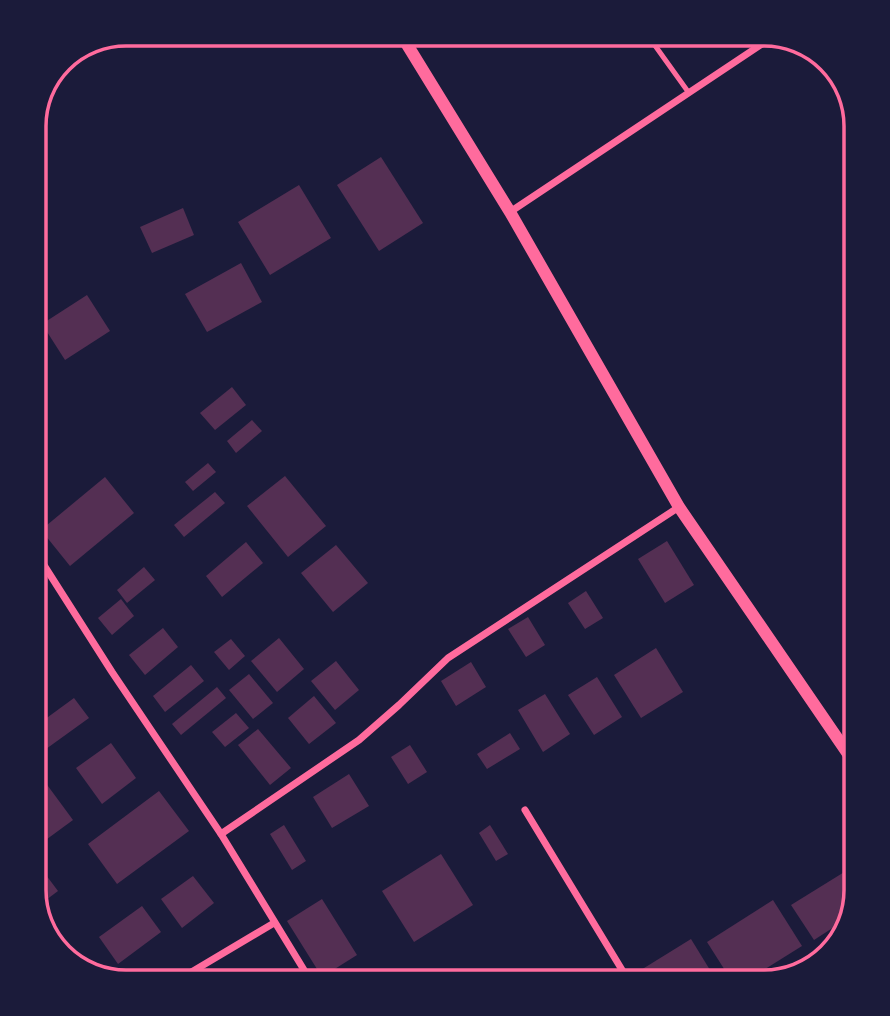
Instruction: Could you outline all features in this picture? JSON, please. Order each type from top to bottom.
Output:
[{"type":"street","points":[[408,46],[510,212],[679,508],[844,748]]},
{"type":"street","points":[[510,212],[760,46]]},
{"type":"street","points":[[220,834],[359,740],[448,658],[679,508]]},
{"type":"street","points":[[46,568],[220,834],[304,970]]},
{"type":"street","points":[[525,810],[622,970]]},
{"type":"street","points":[[195,970],[274,923]]},
{"type":"lane","points":[[655,46],[689,93]]},
{"type":"building","points":[[381,157],[423,223],[379,251],[337,185]]},
{"type":"building","points":[[299,185],[331,238],[270,275],[238,222]]},
{"type":"building","points":[[183,208],[194,235],[152,253],[140,227]]},
{"type":"building","points":[[241,263],[262,302],[207,332],[185,294]]},
{"type":"building","points":[[87,295],[110,331],[65,360],[46,330],[46,321]]},
{"type":"building","points":[[232,387],[246,405],[215,430],[200,413]]},
{"type":"building","points":[[252,420],[262,431],[236,453],[227,441]]},
{"type":"building","points":[[208,463],[216,472],[193,491],[185,482]]},
{"type":"building","points":[[285,476],[326,526],[288,557],[247,506]]},
{"type":"building","points":[[105,477],[134,513],[70,566],[46,536],[46,526]]},
{"type":"building","points":[[215,492],[225,503],[184,537],[174,525]]},
{"type":"building","points":[[667,541],[694,585],[665,603],[638,559]]},
{"type":"building","points":[[246,542],[263,563],[222,597],[206,576]]},
{"type":"building","points":[[336,545],[368,583],[333,612],[301,573]]},
{"type":"building","points":[[144,567],[155,580],[127,603],[117,590]]},
{"type":"building","points":[[586,591],[603,618],[585,629],[568,603]]},
{"type":"building","points":[[121,599],[134,616],[112,635],[98,618]]},
{"type":"building","points":[[528,617],[545,645],[526,657],[508,629]]},
{"type":"building","points":[[163,628],[178,647],[145,675],[129,655]]},
{"type":"building","points":[[279,638],[304,669],[277,692],[251,661]]},
{"type":"building","points":[[231,639],[245,656],[229,670],[214,652]]},
{"type":"building","points":[[656,648],[683,692],[641,718],[614,675]]},
{"type":"building","points":[[336,661],[359,690],[335,710],[311,681]]},
{"type":"building","points":[[471,662],[486,687],[456,706],[441,681]]},
{"type":"building","points":[[191,665],[204,681],[165,712],[153,696]]},
{"type":"building","points":[[249,674],[273,703],[253,719],[229,690]]},
{"type":"building","points":[[597,677],[622,717],[594,735],[568,695]]},
{"type":"building","points":[[217,687],[226,698],[181,735],[172,724]]},
{"type":"building","points":[[545,694],[570,734],[543,752],[518,710]]},
{"type":"building","points":[[314,696],[336,723],[309,744],[288,718]]},
{"type":"building","points":[[74,698],[89,718],[46,749],[46,718]]},
{"type":"building","points":[[236,713],[249,728],[225,747],[212,732]]},
{"type":"building","points":[[258,729],[291,768],[270,785],[238,745]]},
{"type":"building","points":[[510,733],[520,749],[487,769],[477,754]]},
{"type":"building","points":[[111,743],[136,778],[102,804],[76,768]]},
{"type":"building","points":[[410,745],[427,772],[408,784],[391,757]]},
{"type":"building","points":[[349,774],[369,806],[332,828],[313,797]]},
{"type":"building","points":[[46,783],[73,820],[46,840]]},
{"type":"building","points":[[159,791],[189,831],[117,884],[88,844]]},
{"type":"building","points":[[284,825],[306,861],[292,870],[270,834]]},
{"type":"building","points":[[490,825],[508,854],[496,861],[479,833]]},
{"type":"building","points":[[441,854],[473,905],[414,942],[382,891]]},
{"type":"building","points":[[844,872],[843,906],[836,926],[814,940],[791,905]]},
{"type":"building","points":[[46,875],[58,891],[47,900]]},
{"type":"building","points":[[193,876],[214,903],[182,928],[161,899]]},
{"type":"building","points":[[322,899],[357,955],[333,970],[318,970],[287,921]]},
{"type":"building","points":[[773,900],[802,946],[764,970],[725,970],[707,942]]},
{"type":"building","points":[[142,906],[161,932],[118,964],[99,937]]},
{"type":"building","points":[[691,939],[710,970],[641,970]]}]
